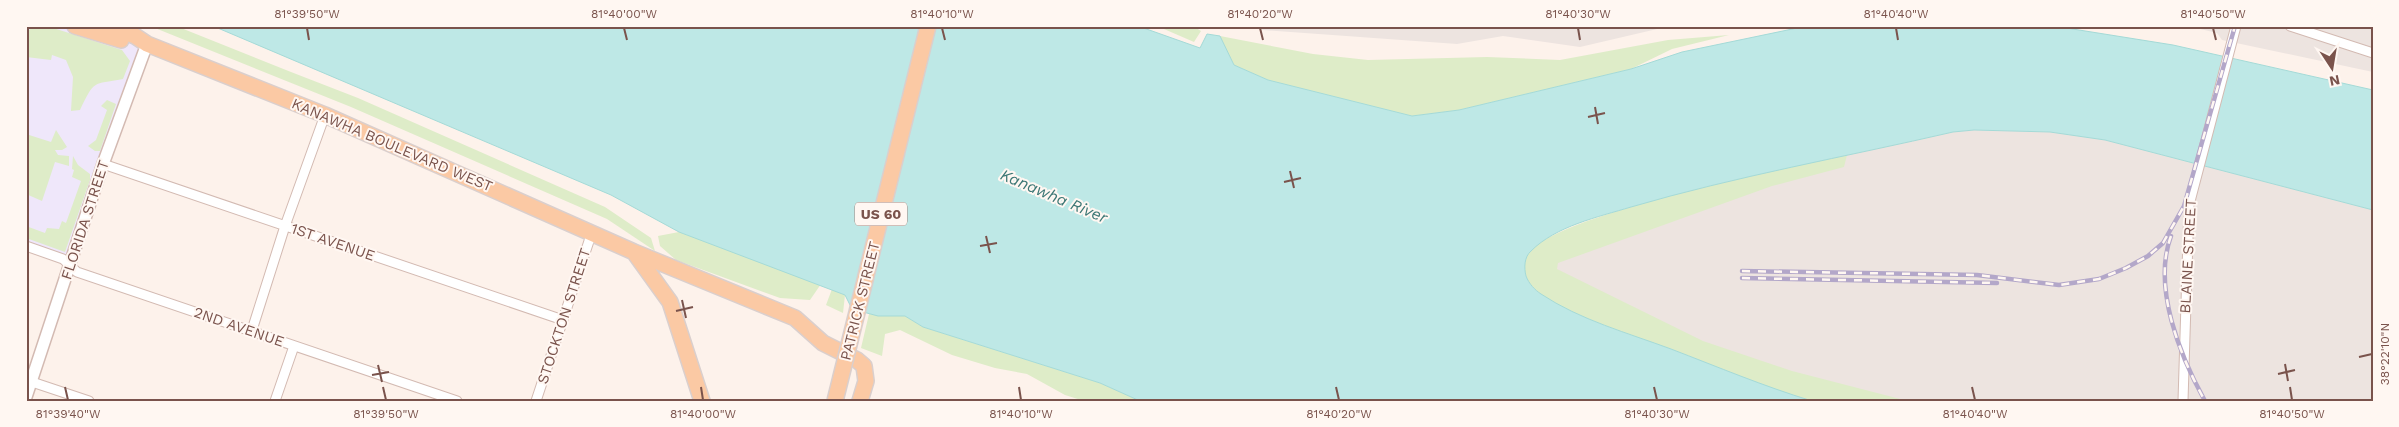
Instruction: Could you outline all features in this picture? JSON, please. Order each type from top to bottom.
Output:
[{"type":"main road","name":"KANAWHA BOULEVARD WEST","points":[[75,26],[136,46],[147,44]]},
{"type":"main road","name":"KANAWHA BOULEVARD WEST","points":[[108,26],[135,36],[147,44],[325,115],[634,252],[795,318],[823,343],[857,360],[864,366],[866,381],[860,401]]},
{"type":"main road","name":"PATRICK STREET","points":[[835,401],[928,26]]},
{"type":"main road","name":"KANAWHA BOULEVARD WEST","points":[[634,252],[657,282],[677,319],[702,401]]},
{"type":"main road","points":[[657,282],[662,271],[667,269],[678,271]]},
{"type":"street","name":"BLAINE STREET","points":[[2183,401],[2188,218],[2193,186],[2236,26]]},
{"type":"street","points":[[2290,26],[2373,53]]},
{"type":"street","name":"FLORIDA STREET","points":[[26,397],[32,382],[31,365],[70,266],[103,164],[147,44]]},
{"type":"street","points":[[252,330],[325,115]]},
{"type":"street","name":"1ST AVENUE","points":[[103,164],[562,320]]},
{"type":"street","name":"STOCKTON STREET","points":[[536,401],[592,232]]},
{"type":"street","name":"2ND AVENUE","points":[[26,246],[63,259],[77,272],[457,401]]},
{"type":"street","points":[[275,401],[294,346]]},
{"type":"street","points":[[32,382],[88,401]]},
{"type":"shaded area","points":[[26,26],[75,26],[136,45],[147,44],[70,265],[26,246]]},
{"type":"shaded area","points":[[1255,26],[1670,26],[1580,47],[1503,36],[1457,44],[1263,30]]},
{"type":"shaded area","points":[[2188,26],[2373,26],[2373,72],[2222,40],[2217,33]]},
{"type":"shaded area","points":[[1974,130],[2050,132],[2105,140],[2373,210],[2373,401],[1812,401],[1602,324],[1526,256],[1837,157],[1953,132]]},
{"type":"green space","points":[[35,26],[47,26],[122,50],[130,61],[123,79],[96,85],[92,88],[80,110],[71,111],[73,77],[66,60],[52,55],[51,60],[26,57],[26,32]]},
{"type":"green space","points":[[150,26],[176,26],[358,98],[605,207],[651,238],[655,251],[607,219],[351,107]]},
{"type":"green space","points":[[1157,26],[1193,26],[1201,31],[1194,42]]},
{"type":"green space","points":[[1729,35],[1672,49],[1631,69],[1459,110],[1412,116],[1268,80],[1234,65],[1220,36],[1313,54],[1368,60],[1487,57],[1560,60],[1668,40]]},
{"type":"green space","points":[[107,100],[116,104],[100,151],[95,151],[88,146],[96,140],[107,110],[101,106]]},
{"type":"green space","points":[[56,130],[67,147],[62,150],[55,150],[58,155],[69,156],[69,166],[55,162],[42,201],[26,194],[26,134],[51,142]]},
{"type":"green space","points":[[1847,155],[1844,167],[1772,186],[1558,263],[1557,269],[1703,341],[1792,371],[1908,401],[1812,401],[1779,391],[1579,315],[1542,295],[1527,279],[1524,267],[1526,256],[1543,241],[1577,225],[1623,209],[1728,181]]},
{"type":"green space","points":[[73,156],[78,165],[90,174],[90,180],[65,252],[26,238],[26,226],[45,233],[47,228],[59,229],[62,221],[66,223],[81,181],[72,177],[74,170],[72,169]]},
{"type":"green space","points":[[679,232],[821,284],[810,300],[780,298],[676,260],[660,246],[658,236]]},
{"type":"green space","points":[[832,289],[845,295],[843,313],[826,305]]},
{"type":"green space","points":[[869,314],[905,316],[923,327],[1100,383],[1140,401],[1084,401],[1065,395],[1027,374],[995,368],[952,355],[900,330],[885,334],[882,356],[861,348]]},
{"type":"water","name":"Kanawha River","points":[[213,26],[1138,26],[1200,48],[1207,34],[1220,36],[1234,65],[1268,80],[1412,116],[1459,110],[1631,69],[1682,52],[1802,27],[2054,26],[2173,45],[2373,90],[2373,210],[2105,140],[2050,132],[1974,130],[1953,132],[1711,186],[1605,215],[1578,223],[1553,235],[1541,242],[1527,256],[1525,273],[1527,279],[1537,291],[1556,303],[1604,325],[1758,383],[1812,401],[1140,401],[1100,383],[923,327],[905,316],[878,316],[852,309],[845,295],[679,232],[611,195]]},
{"type":"railway","points":[[1742,271],[1977,275],[2059,285],[2099,279],[2126,268],[2148,256],[2163,243],[2184,206],[2235,26]]},
{"type":"railway","points":[[2171,236],[2166,256],[2167,299],[2178,342],[2205,401]]},
{"type":"railway","points":[[1742,278],[1997,283]]}]
